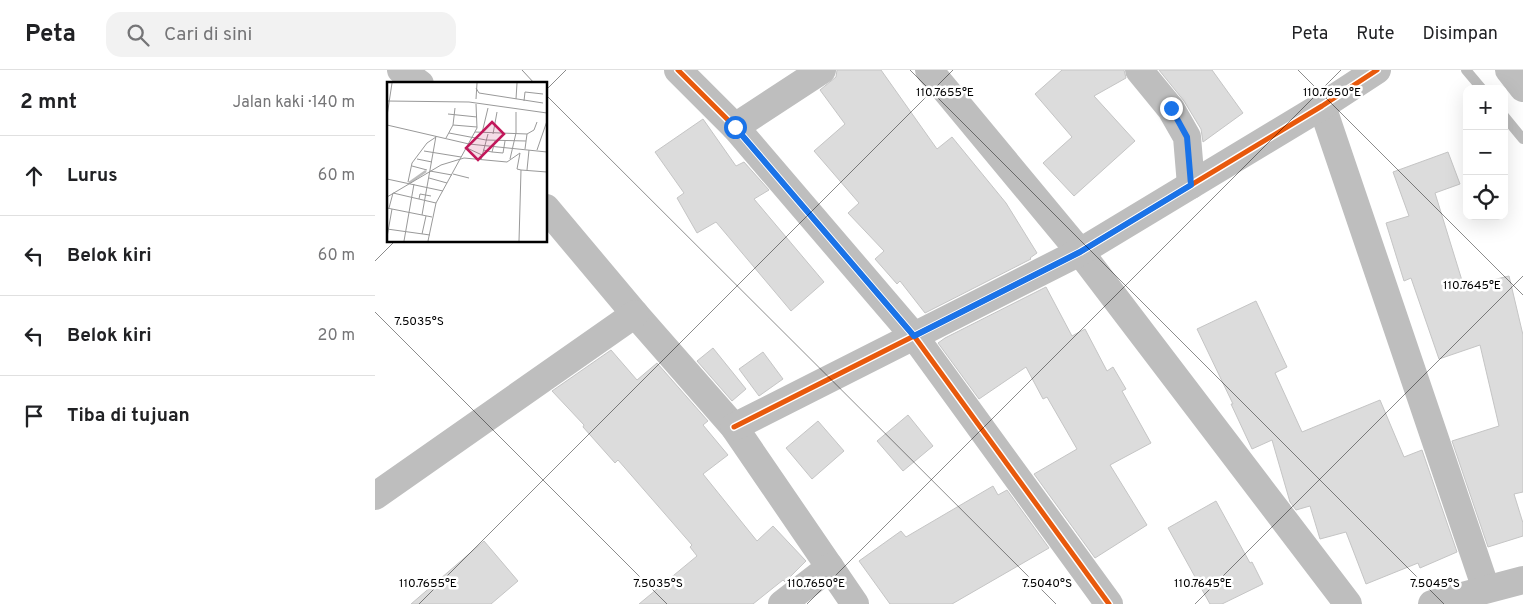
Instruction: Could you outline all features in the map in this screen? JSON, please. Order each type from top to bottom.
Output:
[{"type":"street","points":[[401,70],[418,82]]},
{"type":"street","points":[[678,70],[735,127],[914,336],[1109,604]]},
{"type":"street","points":[[735,127],[822,70]]},
{"type":"street","points":[[929,70],[1080,252],[1348,604]]},
{"type":"street","points":[[1139,70],[1171,108],[1187,137],[1191,185]]},
{"type":"street","points":[[734,428],[1080,252],[1322,106],[1377,70]]},
{"type":"street","points":[[1509,70],[1523,88]]},
{"type":"street","points":[[1322,106],[1487,589]]},
{"type":"street","points":[[547,209],[734,428],[855,604]]},
{"type":"street","points":[[375,496],[635,314]]},
{"type":"street","points":[[782,604],[830,567]]},
{"type":"street","points":[[1432,604],[1523,580]]},
{"type":"building","points":[[837,70],[881,70],[937,149],[952,137],[1006,203],[1037,253],[1031,259],[925,313],[900,281],[897,284],[875,259],[884,251],[848,213],[859,203],[814,151],[845,124],[820,90],[836,77]]},
{"type":"building","points":[[1062,70],[1124,70],[1126,78],[1094,96],[1135,141],[1074,196],[1043,163],[1072,137],[1035,94]]},
{"type":"building","points":[[1159,70],[1212,70],[1243,113],[1203,142],[1201,129],[1184,101]]},
{"type":"building","points":[[703,119],[736,166],[744,162],[769,190],[754,199],[824,282],[791,311],[716,222],[697,233],[677,198],[684,193],[655,152]]},
{"type":"building","points":[[1448,152],[1460,184],[1435,193],[1464,287],[1509,276],[1523,335],[1523,492],[1514,494],[1523,523],[1523,536],[1488,547],[1452,441],[1499,426],[1480,345],[1439,359],[1411,278],[1404,281],[1386,223],[1409,216],[1393,172]]},
{"type":"building","points":[[1046,287],[1072,336],[1085,329],[1107,371],[1113,367],[1126,389],[1122,391],[1151,443],[1110,465],[1147,525],[1095,558],[1034,474],[1077,449],[1047,397],[1043,399],[1026,367],[979,399],[938,343]]},
{"type":"building","points":[[1256,301],[1287,367],[1275,373],[1302,432],[1380,400],[1404,457],[1422,450],[1457,552],[1420,568],[1418,563],[1366,584],[1346,532],[1320,539],[1310,506],[1296,510],[1290,502],[1272,440],[1252,449],[1197,329]]},
{"type":"building","points":[[713,348],[746,389],[732,401],[697,361]]},
{"type":"building","points":[[611,350],[637,380],[657,363],[708,421],[703,425],[728,455],[703,474],[757,541],[773,526],[806,561],[785,582],[783,580],[753,604],[639,604],[697,556],[690,547],[692,545],[618,460],[615,463],[583,427],[584,425],[552,391]]},
{"type":"building","points":[[763,352],[783,379],[759,396],[739,369]]},
{"type":"building","points":[[908,415],[933,446],[903,471],[877,441]]},
{"type":"building","points":[[818,421],[844,451],[812,479],[786,448]]},
{"type":"building","points":[[993,486],[998,495],[1007,490],[1049,548],[952,604],[890,604],[859,561],[901,531],[906,537]]},
{"type":"building","points":[[1216,501],[1263,584],[1222,604],[1210,604],[1168,528]]},
{"type":"building","points":[[484,541],[518,581],[491,604],[411,604]]},
{"type":"waterway","points":[[1466,70],[1479,85]]},
{"type":"waterway","points":[[1508,121],[1523,139]]},
{"type":"cycle path","points":[[678,70],[735,127],[914,336],[1109,604]]},
{"type":"cycle path","points":[[734,427],[1080,252],[1322,106],[1377,70]]},
{"type":"route","points":[[735,127],[914,336],[1080,252],[1191,185],[1187,137],[1171,108]]}]
